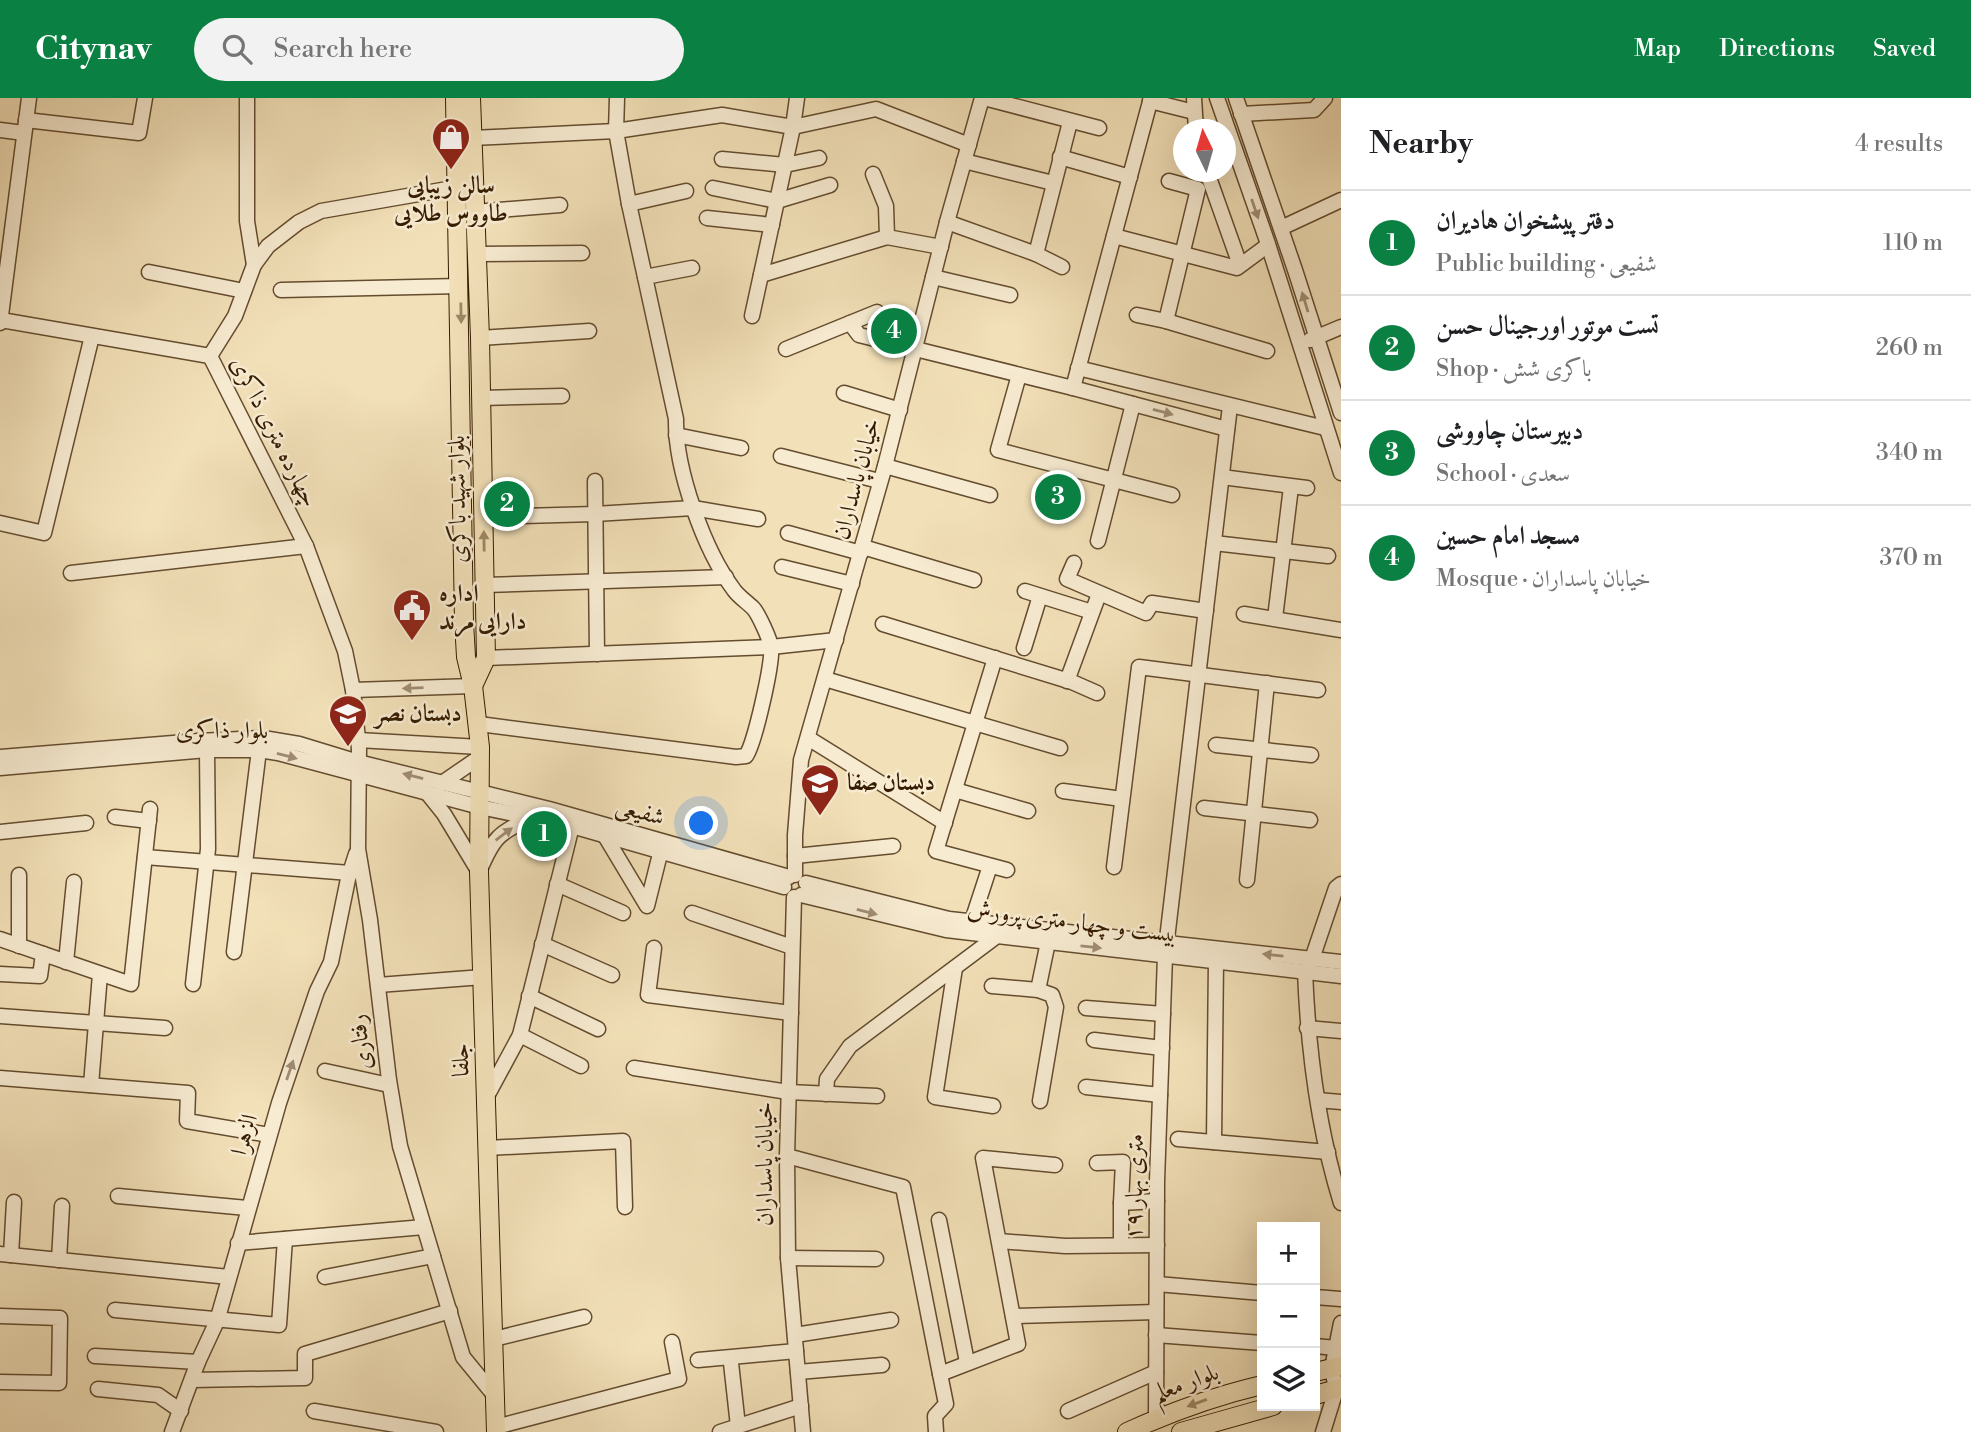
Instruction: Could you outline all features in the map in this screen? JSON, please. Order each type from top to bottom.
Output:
[{"type":"main road","name":"بلوار شهید باکری","points":[[456,98],[464,622],[466,657],[473,686]]},
{"type":"main road","name":"بلوار شهید باکری","points":[[471,98],[480,338],[485,658],[473,686]]},
{"type":"main road","name":"جلفا","points":[[473,686],[480,752],[479,873],[496,1430]]},
{"type":"main road","name":"بلوار معلم","points":[[1127,1432],[1221,1394],[1257,1386]]},
{"type":"main road","points":[[1320,1394],[1339,1389]]},
{"type":"main road","name":"بلوار معلم","points":[[1181,1432],[1257,1411]]},
{"type":"street","points":[[29,98],[6,228],[0,321],[210,356]]},
{"type":"street","points":[[0,130],[25,126],[139,133],[145,98]]},
{"type":"street","points":[[247,98],[247,221],[254,265]]},
{"type":"street","points":[[479,724],[747,756],[752,747],[765,691],[771,647],[755,610],[735,592],[716,562],[693,508],[629,204],[616,131],[617,98]]},
{"type":"street","points":[[752,316],[797,98]]},
{"type":"street","points":[[983,98],[1099,128]]},
{"type":"street","name":"خیابان پاسداران","points":[[803,1432],[788,1258],[787,1156],[795,835],[802,760],[885,466],[947,222],[983,98]]},
{"type":"street","points":[[1217,98],[1268,245],[1341,473]]},
{"type":"street","points":[[1236,98],[1340,410]]},
{"type":"street","points":[[1241,114],[1284,105],[1314,110],[1325,98]]},
{"type":"street","points":[[1073,388],[1150,99],[1194,105]]},
{"type":"street","points":[[472,138],[616,131],[722,115],[793,127],[877,109],[969,145]]},
{"type":"street","points":[[1036,254],[1070,122]]},
{"type":"street","points":[[722,159],[785,165],[819,158]]},
{"type":"street","points":[[1060,158],[1129,177]]},
{"type":"street","points":[[964,161],[1053,183]]},
{"type":"street","points":[[873,174],[886,206],[887,237]]},
{"type":"street","points":[[1166,321],[1198,189],[1169,181]]},
{"type":"street","points":[[1211,182],[1240,265]]},
{"type":"street","points":[[713,188],[777,201],[830,186]]},
{"type":"street","name":"چهارده متری ذاکری","points":[[358,849],[358,740],[353,690],[345,651],[306,546],[210,356],[235,316],[254,265],[268,246],[299,222],[321,211],[458,187]]},
{"type":"street","points":[[629,204],[686,191]]},
{"type":"street","points":[[1281,228],[1341,200]]},
{"type":"street","points":[[475,212],[560,205]]},
{"type":"street","points":[[707,218],[772,225]]},
{"type":"street","points":[[947,222],[1036,254],[1062,267]]},
{"type":"street","points":[[1114,236],[1237,268],[1268,245]]},
{"type":"street","points":[[761,275],[887,237],[941,247]]},
{"type":"street","points":[[477,254],[582,253]]},
{"type":"street","points":[[645,277],[692,268]]},
{"type":"street","points":[[149,272],[244,291]]},
{"type":"street","points":[[933,277],[1010,295]]},
{"type":"street","points":[[281,290],[460,286]]},
{"type":"street","points":[[786,349],[877,312]]},
{"type":"street","points":[[1137,315],[1166,321],[1268,352]]},
{"type":"street","points":[[850,323],[859,335],[915,351],[1073,388],[1227,429]]},
{"type":"street","points":[[1298,342],[1317,338],[1341,327]]},
{"type":"street","points":[[480,338],[589,331]]},
{"type":"street","points":[[0,523],[44,533],[92,336]]},
{"type":"street","points":[[1079,368],[1325,428]]},
{"type":"street","points":[[1019,375],[998,450],[1172,495]]},
{"type":"street","points":[[844,393],[900,410]]},
{"type":"street","points":[[481,398],[562,396]]},
{"type":"street","points":[[1098,541],[1133,404]]},
{"type":"street","name":"۱۹ متری بهار","points":[[1156,1419],[1157,1200],[1166,950],[1230,406]]},
{"type":"street","points":[[676,435],[741,448]]},
{"type":"street","points":[[781,456],[879,481]]},
{"type":"street","points":[[885,466],[990,495]]},
{"type":"street","points":[[1222,477],[1307,488]]},
{"type":"street","points":[[595,481],[597,654]]},
{"type":"street","points":[[1275,618],[1291,487]]},
{"type":"street","points":[[522,516],[693,508],[758,519]]},
{"type":"street","points":[[788,533],[974,580]]},
{"type":"street","points":[[1214,543],[1328,556]]},
{"type":"street","points":[[71,573],[306,546]]},
{"type":"street","points":[[1073,563],[1067,579],[1146,613],[1152,603],[1206,611]]},
{"type":"street","points":[[782,567],[852,584]]},
{"type":"street","points":[[484,585],[726,577]]},
{"type":"street","points":[[1025,591],[1093,612]]},
{"type":"street","points":[[1067,681],[1099,594]]},
{"type":"street","points":[[1024,648],[1040,596]]},
{"type":"street","points":[[1244,614],[1341,630]]},
{"type":"street","points":[[883,624],[1067,681],[1097,693]]},
{"type":"street","points":[[485,658],[771,647],[836,640]]},
{"type":"street","points":[[995,658],[936,851],[1007,870]]},
{"type":"street","points":[[1114,867],[1139,667],[1318,690]]},
{"type":"street","points":[[825,679],[1060,748]]},
{"type":"street","points":[[1247,880],[1268,683]]},
{"type":"street","points":[[353,690],[473,686]]},
{"type":"street","points":[[808,738],[945,822]]},
{"type":"street","points":[[358,740],[480,752]]},
{"type":"street","name":"بلوار ذاکری","points":[[0,757],[198,741],[299,744],[428,794],[480,800]]},
{"type":"street","points":[[234,952],[261,744]]},
{"type":"street","name":"بلوار ذاکری","points":[[0,768],[261,744]]},
{"type":"street","points":[[1216,745],[1311,755]]},
{"type":"street","points":[[193,984],[206,861],[207,750]]},
{"type":"street","points":[[442,783],[480,752]]},
{"type":"street","name":"بلوار ذاکری","points":[[358,768],[442,783],[480,800]]},
{"type":"street","points":[[955,790],[1028,811]]},
{"type":"street","points":[[1063,791],[1122,799]]},
{"type":"street","points":[[428,794],[444,814],[479,873]]},
{"type":"street","name":"شفیعی","points":[[480,800],[605,836],[661,847]]},
{"type":"street","name":"شفیعی","points":[[480,800],[549,809],[661,847],[795,886]]},
{"type":"street","points":[[1204,808],[1310,820]]},
{"type":"street","points":[[0,939],[131,984],[150,815],[116,817]]},
{"type":"street","points":[[479,873],[490,845],[507,830],[533,817]]},
{"type":"street","points":[[0,832],[86,823]]},
{"type":"street","points":[[486,1098],[520,1035],[572,826]]},
{"type":"street","points":[[605,836],[647,906],[661,847]]},
{"type":"street","points":[[795,856],[893,846]]},
{"type":"street","name":"الزهرا","points":[[172,1432],[198,1362],[217,1321],[269,1135],[317,991],[331,961],[350,873],[358,849]]},
{"type":"street","name":"رفتاری","points":[[358,849],[400,1146],[463,1357],[495,1396]]},
{"type":"street","points":[[145,857],[350,873]]},
{"type":"street","points":[[972,921],[990,866]]},
{"type":"street","points":[[19,875],[19,946]]},
{"type":"street","points":[[66,962],[74,882]]},
{"type":"street","points":[[557,884],[623,913]]},
{"type":"street","points":[[1341,884],[1336,888],[1308,965],[1307,1028],[1328,1152],[1341,1203]]},
{"type":"street","name":"بیست و چهار متری پرورش","points":[[795,886],[949,919],[1166,950],[1216,961],[1308,965],[1341,962]]},
{"type":"street","name":"بیست و چهار متری پرورش","points":[[795,886],[946,930],[1048,942],[1166,950],[1308,965],[1341,976]]},
{"type":"street","points":[[692,914],[792,947]]},
{"type":"street","points":[[826,1094],[827,1079],[850,1046],[997,936]]},
{"type":"street","points":[[1038,990],[1048,942]]},
{"type":"street","points":[[542,944],[612,975]]},
{"type":"street","points":[[654,948],[648,995],[790,1013]]},
{"type":"street","points":[[0,974],[40,976],[43,954]]},
{"type":"street","points":[[1214,1142],[1216,961]]},
{"type":"street","points":[[955,968],[935,1097],[993,1106]]},
{"type":"street","points":[[91,1085],[100,974]]},
{"type":"street","points":[[378,985],[483,977]]},
{"type":"street","points":[[992,986],[1038,990],[1052,995],[1056,1007],[1040,1101]]},
{"type":"street","points":[[528,996],[598,1029]]},
{"type":"street","points":[[1086,1008],[1163,1014]]},
{"type":"street","points":[[0,1016],[165,1028]]},
{"type":"street","points":[[1307,1028],[1341,1031]]},
{"type":"street","points":[[520,1035],[581,1066]]},
{"type":"street","points":[[1094,1040],[1162,1048]]},
{"type":"street","points":[[634,1068],[788,1092],[877,1096]]},
{"type":"street","points":[[325,1071],[390,1085]]},
{"type":"street","points":[[0,1078],[188,1093],[187,1121],[269,1135]]},
{"type":"street","points":[[1086,1087],[1160,1096]]},
{"type":"street","points":[[1318,1100],[1341,1102]]},
{"type":"street","points":[[1178,1139],[1328,1152]]},
{"type":"street","points":[[488,1148],[623,1141],[625,1207]]},
{"type":"street","points":[[787,1156],[903,1187],[946,1404],[934,1416],[936,1432]]},
{"type":"street","points":[[940,1374],[1018,1344],[983,1158],[1055,1165]]},
{"type":"street","points":[[1097,1163],[1123,1162],[1121,1245]]},
{"type":"street","points":[[118,1196],[247,1208]]},
{"type":"street","points":[[1121,1203],[1157,1200]]},
{"type":"street","points":[[14,1202],[5,1254],[229,1277]]},
{"type":"street","points":[[59,1260],[62,1206]]},
{"type":"street","points":[[939,1220],[967,1362]]},
{"type":"street","points":[[238,1242],[425,1227]]},
{"type":"street","points":[[115,1310],[279,1325],[285,1239]]},
{"type":"street","points":[[999,1241],[1065,1246],[1157,1245]]},
{"type":"street","points":[[325,1277],[433,1256]]},
{"type":"street","points":[[788,1258],[876,1259]]},
{"type":"street","points":[[1157,1283],[1257,1293]]},
{"type":"street","points":[[1320,1297],[1341,1299]]},
{"type":"street","points":[[192,1380],[304,1378],[305,1354],[450,1311]]},
{"type":"street","points":[[1013,1316],[1157,1312]]},
{"type":"street","points":[[0,1316],[60,1318],[59,1384],[0,1382]]},
{"type":"street","points":[[494,1339],[584,1317]]},
{"type":"street","points":[[795,1335],[891,1320]]},
{"type":"street","points":[[1324,1432],[1339,1389],[1329,1369],[1341,1323]]},
{"type":"street","points":[[1156,1335],[1257,1343]]},
{"type":"street","points":[[496,1430],[679,1379],[672,1342]]},
{"type":"street","points":[[1320,1346],[1336,1348]]},
{"type":"street","points":[[698,1360],[796,1350]]},
{"type":"street","points":[[95,1356],[198,1362]]},
{"type":"street","points":[[731,1363],[738,1426]]},
{"type":"street","points":[[798,1372],[882,1364]]},
{"type":"street","points":[[1068,1411],[1156,1372]]},
{"type":"street","points":[[99,1389],[158,1395],[181,1411]]},
{"type":"street","points":[[720,1432],[800,1406]]},
{"type":"street","points":[[314,1410],[436,1432]]},
{"type":"place","name":"سالن زیبایی طاووس طلایی","points":[[451,171]]},
{"type":"place","name":"مسجد امام حسین","points":[[894,331]]},
{"type":"place","name":"دبیرستان چاووشی","points":[[1058,497]]},
{"type":"place","name":"تست موتور اورجینال حسن","points":[[507,504]]},
{"type":"place","name":"اداره دارایی مرند","points":[[412,642]]},
{"type":"place","name":"دبستان نصر","points":[[348,748]]},
{"type":"place","name":"دبستان صفا","points":[[820,817]]},
{"type":"place","name":"دفتر پیشخوان هادیران","points":[[544,834]]}]
